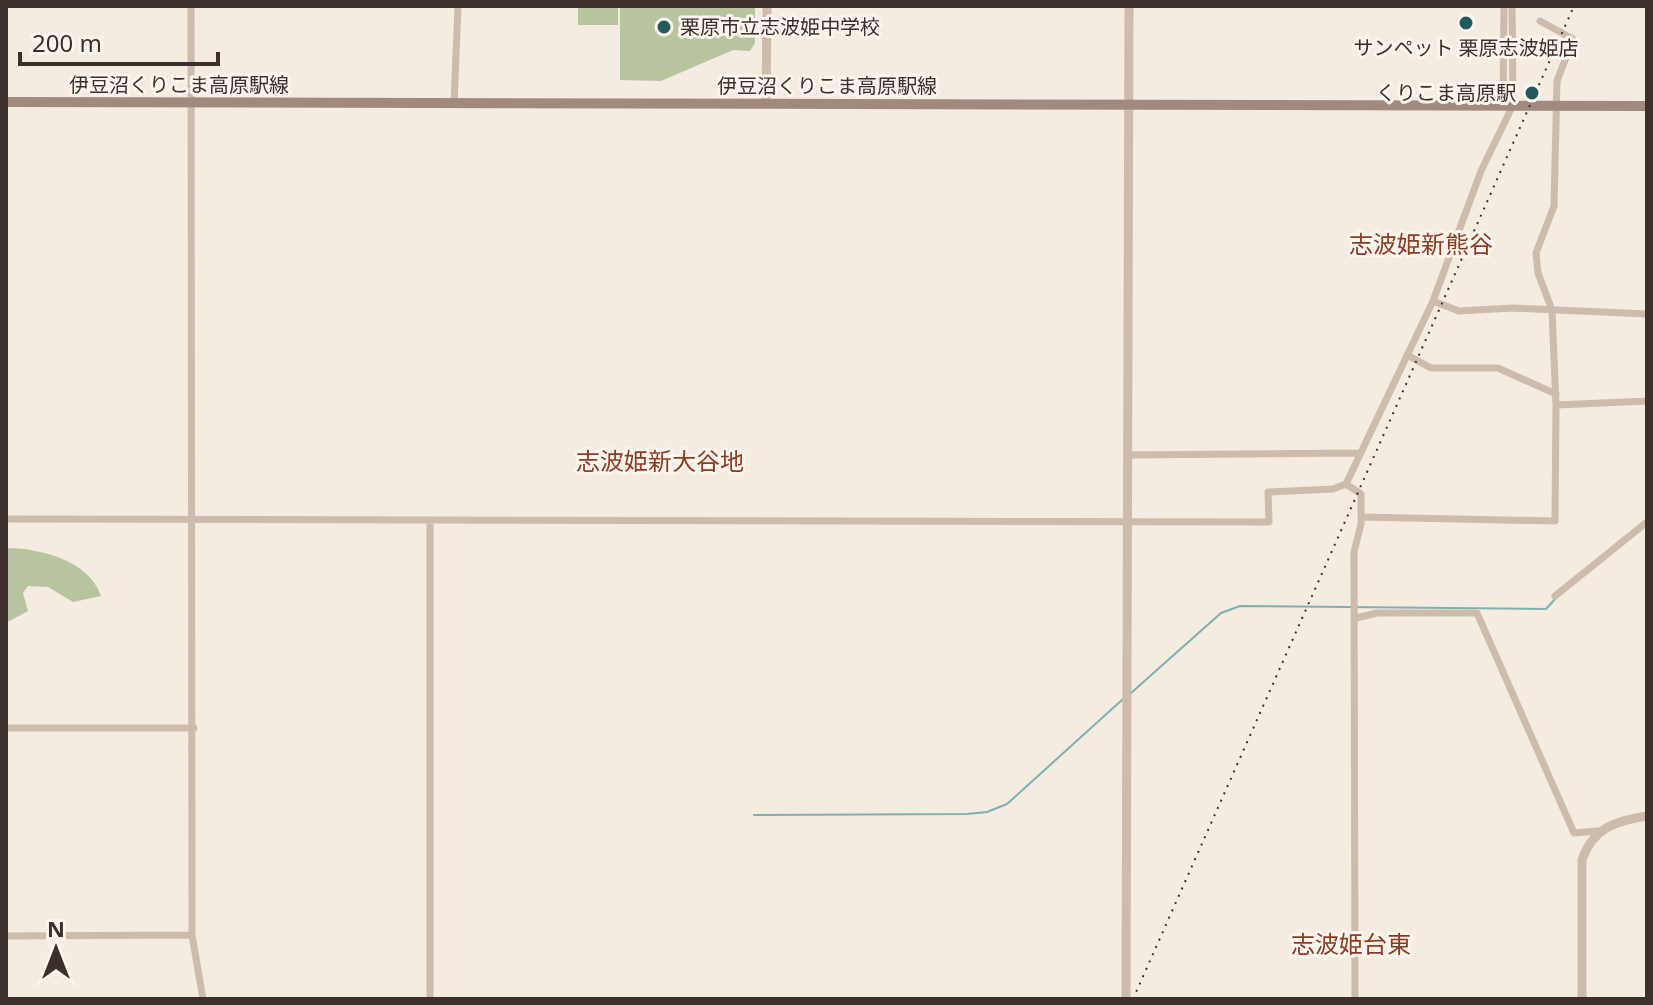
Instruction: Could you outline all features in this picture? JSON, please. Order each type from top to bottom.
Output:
[{"type":"main road","name":"伊豆沼くりこま高原駅線","points":[[6,102],[1647,106]]},
{"type":"street","points":[[191,6],[192,935],[203,999]]},
{"type":"street","points":[[454,103],[458,6]]},
{"type":"street","points":[[766,104],[767,6]]},
{"type":"street","points":[[1126,999],[1129,6]]},
{"type":"street","points":[[1504,6],[1508,105]]},
{"type":"street","points":[[6,519],[1269,522],[1268,492],[1333,489],[1346,484],[1433,301],[1508,105],[1512,6]]},
{"type":"street","points":[[1361,517],[1555,521],[1556,394],[1552,310],[1538,273],[1536,253],[1554,206],[1557,81],[1573,36],[1540,21]]},
{"type":"street","points":[[1504,50],[1512,42]]},
{"type":"street","points":[[1433,301],[1459,311],[1552,310],[1647,314]]},
{"type":"street","points":[[1407,355],[1431,368],[1498,368],[1556,394]]},
{"type":"street","points":[[1556,405],[1647,401]]},
{"type":"street","points":[[1127,455],[1360,453]]},
{"type":"street","points":[[1346,484],[1361,494],[1361,517],[1354,552],[1355,999]]},
{"type":"street","points":[[430,520],[430,999]]},
{"type":"street","points":[[1555,596],[1647,522]]},
{"type":"street","points":[[1356,616],[1377,613],[1477,613],[1574,833],[1598,831],[1613,823],[1647,816]]},
{"type":"street","points":[[6,728],[194,728]]},
{"type":"street","points":[[1582,999],[1582,860],[1598,831]]},
{"type":"street","points":[[6,936],[192,935]]},
{"type":"green space","points":[[578,6],[618,6],[618,25],[578,25]]},
{"type":"green space","name":"栗原市立志波姫中学校","points":[[620,6],[755,6],[755,43],[750,51],[733,50],[661,81],[620,80]]},
{"type":"green space","points":[[6,548],[33,550],[61,558],[86,573],[101,596],[73,602],[48,587],[28,586],[23,593],[28,611],[6,623]]},
{"type":"waterway","points":[[1131,693],[1221,613],[1240,606],[1546,609],[1556,598]]},
{"type":"waterway","points":[[754,815],[987,812],[1007,804],[1123,699]]},
{"type":"railway","points":[[1133,999],[1574,6]]},
{"type":"place","name":"サンペット 栗原志波姫店","points":[[1466,23]]},
{"type":"place","name":"栗原市立志波姫中学校","points":[[664,27]]},
{"type":"place","name":"くりこま高原駅","points":[[1532,93]]},
{"type":"district","name":"志波姫新熊谷","points":[[1421,245]]},
{"type":"district","name":"志波姫新大谷地","points":[[660,462]]},
{"type":"district","name":"志波姫台東","points":[[1351,945]]}]
